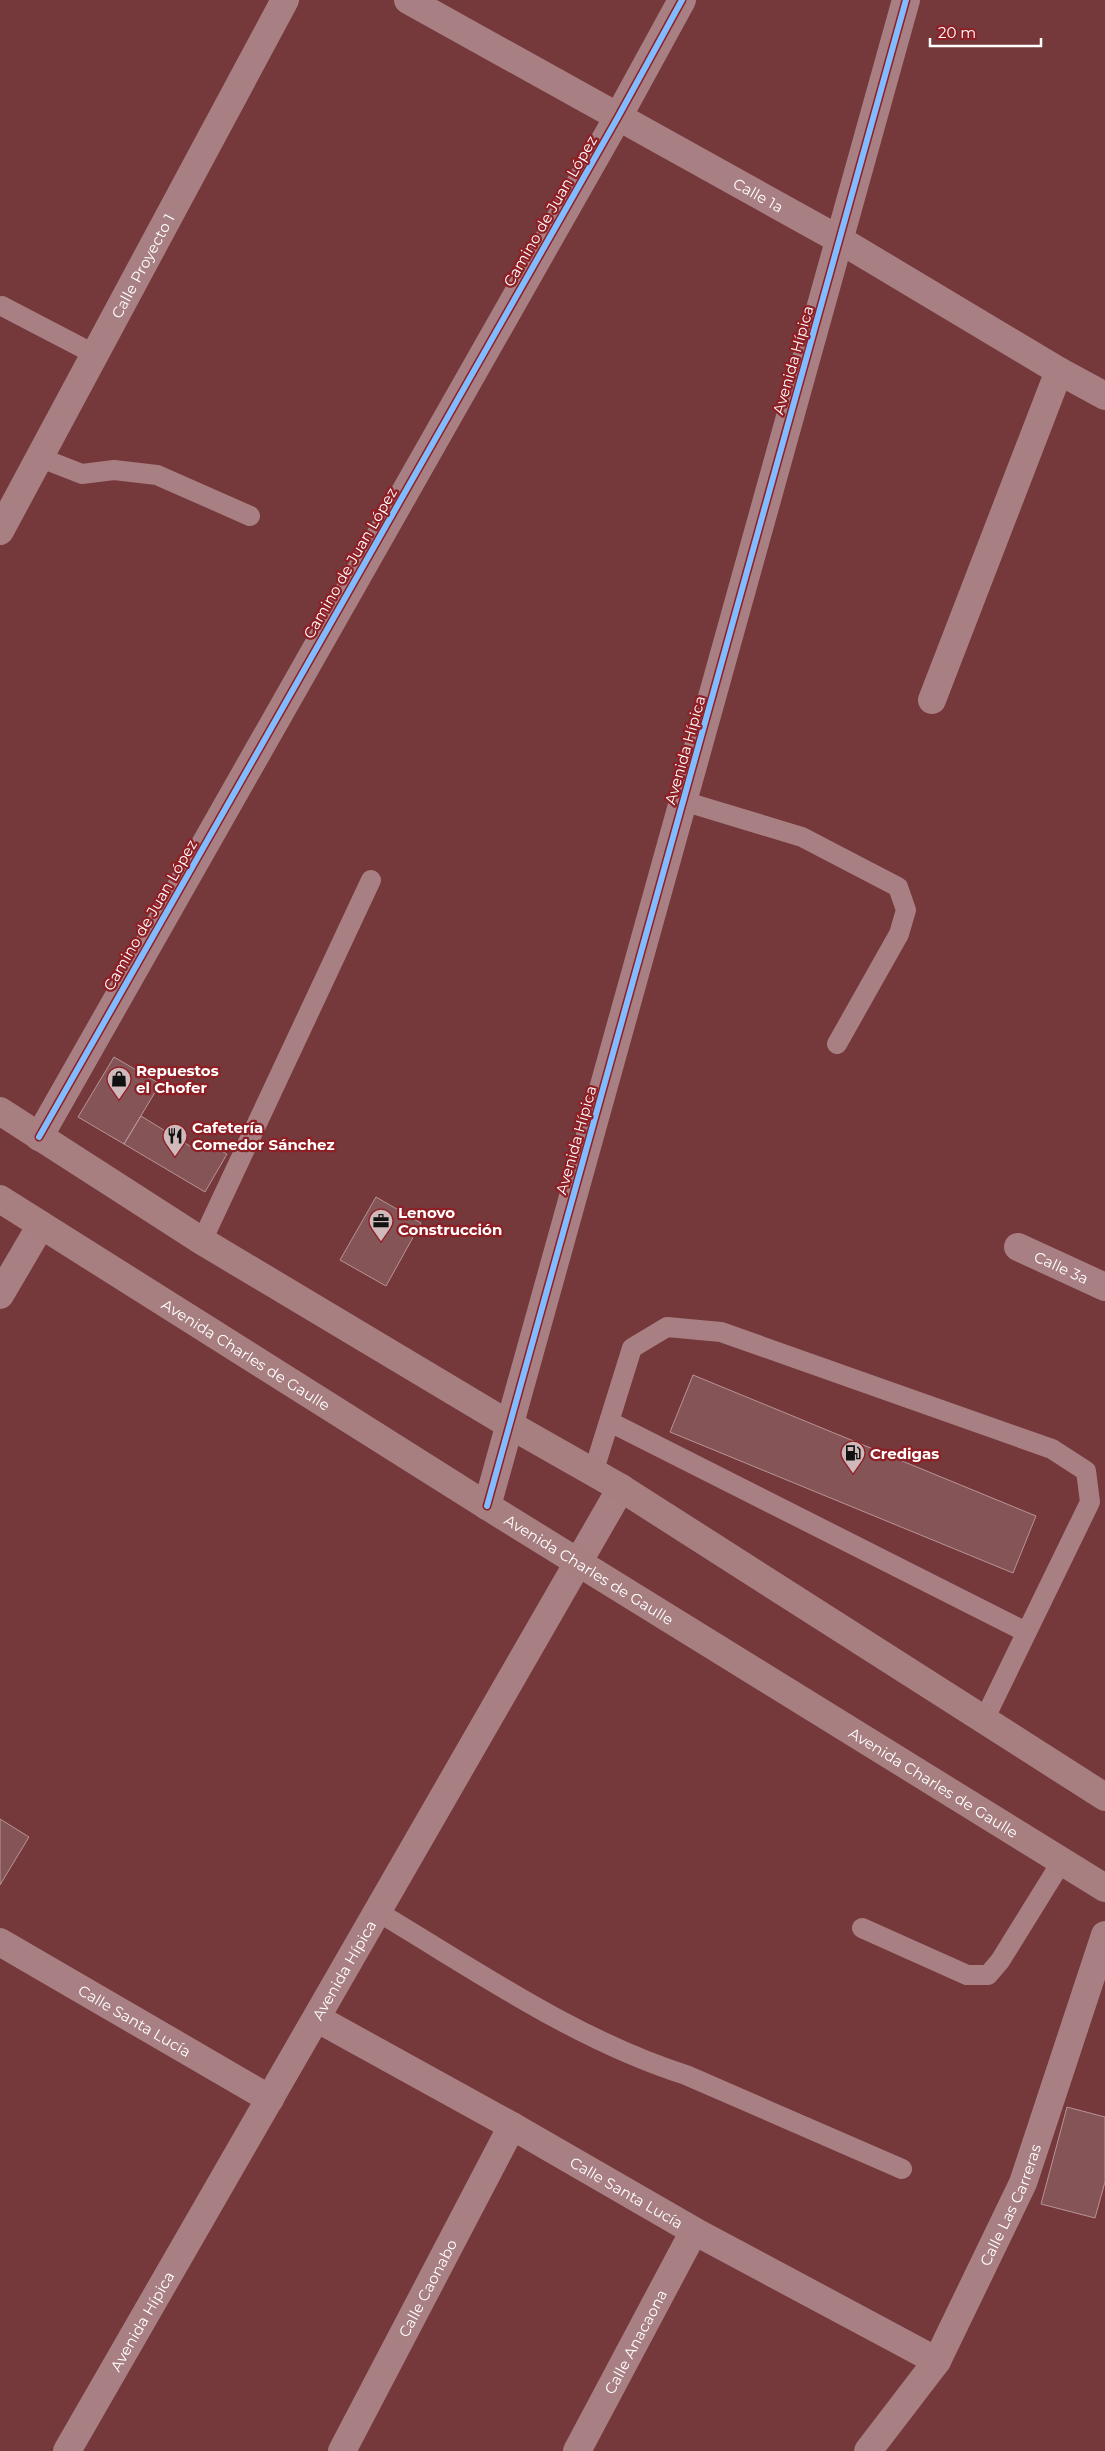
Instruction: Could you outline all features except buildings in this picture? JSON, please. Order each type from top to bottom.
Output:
[{"type":"main road","points":[[0,1111],[202,1241],[510,1425],[621,1488],[1105,1797]]},
{"type":"main road","name":"Avenida Charles de Gaulle","points":[[0,1199],[488,1506],[1105,1888]]},
{"type":"street","name":"Calle Proyecto 1","points":[[0,531],[41,458],[285,0]]},
{"type":"street","name":"Calle 1a","points":[[408,0],[840,240],[1059,371],[1105,396]]},
{"type":"street","name":"Camino de Juan López","points":[[39,1137],[618,117],[682,0]]},
{"type":"street","name":"Avenida Hípica","points":[[488,1506],[906,0]]},
{"type":"street","points":[[932,700],[1059,371]]},
{"type":"street","points":[[0,1295],[40,1225]]},
{"type":"street","name":"Calle 3a","points":[[1018,1246],[1105,1288]]},
{"type":"street","name":"Avenida Hípica","points":[[67,2451],[318,2018],[621,1488]]},
{"type":"street","name":"Calle Las Carreras","points":[[868,2451],[938,2361],[1023,2183],[1105,1935]]},
{"type":"street","name":"Calle Santa Lucía","points":[[0,1942],[270,2100]]},
{"type":"street","name":"Calle Santa Lucía","points":[[318,2018],[512,2126],[694,2231],[938,2361]]},
{"type":"street","name":"Calle Caonabo","points":[[342,2451],[512,2126]]},
{"type":"street","name":"Calle Anacaona","points":[[576,2451],[694,2231]]},
{"type":"lane","points":[[2,306],[96,355]]},
{"type":"lane","points":[[41,458],[82,474],[114,470],[157,475],[250,516]]},
{"type":"lane","points":[[684,801],[802,837],[898,887],[906,910],[899,934],[836,1044]]},
{"type":"lane","points":[[202,1241],[371,880]]},
{"type":"lane","points":[[593,1473],[632,1348],[667,1327],[721,1332],[1052,1449],[1086,1471],[1090,1502],[984,1720]]},
{"type":"lane","points":[[610,1422],[1026,1632]]},
{"type":"lane","points":[[862,1928],[967,1975],[988,1975],[1000,1961],[1062,1861]]},
{"type":"lane","points":[[378,1912],[589,2037],[661,2067],[686,2075],[902,2169]]},
{"type":"cycle path","points":[[39,1137],[618,117],[682,0]]},
{"type":"cycle path","points":[[487,1506],[906,0]]},
{"type":"place","name":"Repuestos el Chofer","points":[[119,1100]]},
{"type":"place","name":"Cafetería Comedor Sánchez","points":[[175,1157]]},
{"type":"place","name":"Lenovo Construcción","points":[[381,1242]]},
{"type":"place","name":"Credigas","points":[[853,1474]]}]
